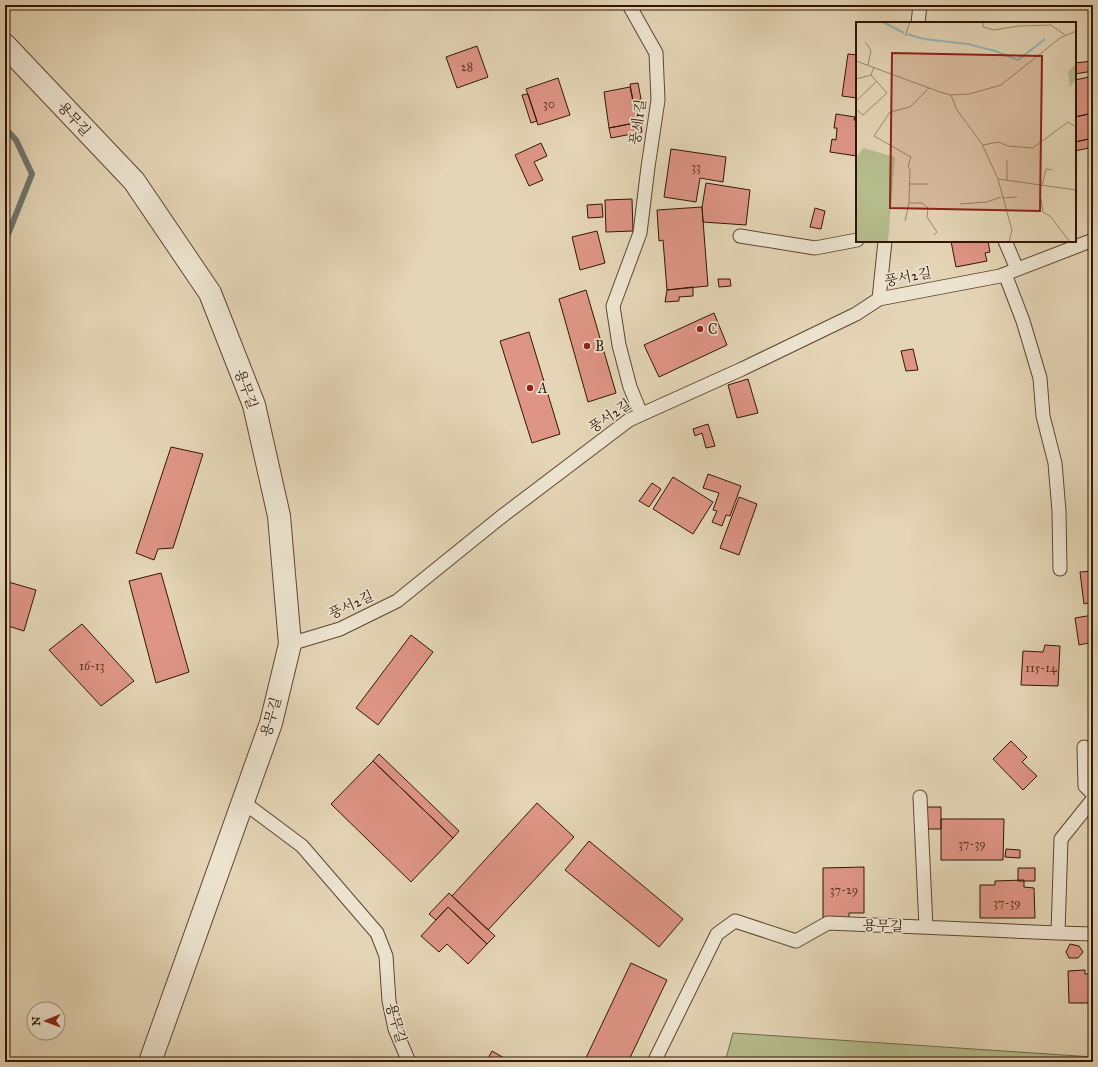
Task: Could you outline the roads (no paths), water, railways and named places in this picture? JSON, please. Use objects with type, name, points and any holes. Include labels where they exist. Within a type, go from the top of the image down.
[{"type":"street","name":"용무길","points":[[5,45],[134,181],[210,293],[254,405],[279,516],[290,644],[271,723],[150,1062]]},
{"type":"lane","name":"풍세1길","points":[[629,5],[656,53],[658,100],[640,233],[613,306],[619,345],[630,387],[642,414]]},
{"type":"lane","points":[[918,22],[920,5]]},
{"type":"lane","points":[[740,236],[815,248],[856,240]]},
{"type":"lane","name":"풍서2길","points":[[290,644],[340,629],[397,601],[501,517],[629,420],[742,369],[856,314],[879,299],[1011,271],[1093,240]]},
{"type":"lane","points":[[879,299],[885,242]]},
{"type":"lane","points":[[1005,242],[1023,321],[1040,378],[1043,416],[1055,463],[1059,511],[1060,569]]},
{"type":"lane","points":[[1084,747],[1085,786],[1093,794]]},
{"type":"lane","points":[[920,797],[926,927]]},
{"type":"lane","points":[[1058,933],[1061,839],[1093,799]]},
{"type":"lane","name":"용무길","points":[[243,802],[302,846],[377,933],[386,956],[389,1001],[395,1029],[409,1062]]},
{"type":"lane","name":"용무길","points":[[654,1062],[717,934],[735,921],[796,941],[828,923],[1093,934]]},
{"type":"waterway","points":[[5,128],[16,140],[32,174],[5,242]]},
{"type":"place","name":"C","points":[[700,329]]},
{"type":"place","name":"B","points":[[587,346]]},
{"type":"place","name":"A","points":[[530,388]]}]
